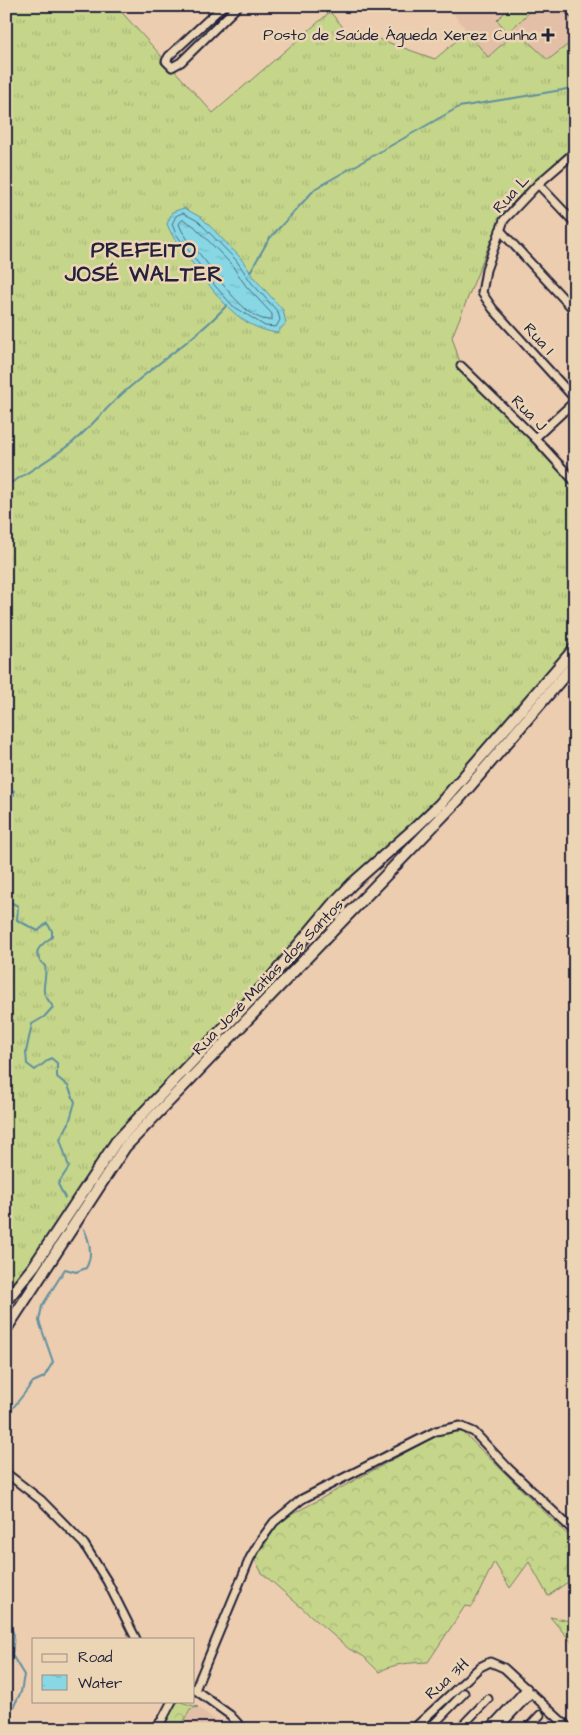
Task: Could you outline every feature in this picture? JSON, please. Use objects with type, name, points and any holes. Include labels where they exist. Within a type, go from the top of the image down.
[{"type":"main road","name":"Rua José Matias dos Santos","points":[[6,1301],[34,1266],[116,1142],[272,978],[332,905],[352,884],[440,804],[573,657]]},
{"type":"main road","name":"Rua José Matias dos Santos","points":[[6,1329],[125,1147],[458,800],[573,657]]},
{"type":"main road","points":[[352,884],[350,894],[360,899],[365,898]]},
{"type":"main road","points":[[332,905],[337,905],[341,908],[345,918]]},
{"type":"street","points":[[223,6],[166,60],[172,67],[184,60],[238,6]]},
{"type":"street","points":[[567,6],[575,14]]},
{"type":"street","name":"Rua L","points":[[484,297],[482,287],[486,270],[500,230],[509,213],[538,184],[575,152]]},
{"type":"street","points":[[538,184],[575,223]]},
{"type":"street","points":[[500,230],[575,311]]},
{"type":"street","name":"Rua I","points":[[484,297],[575,400]]},
{"type":"street","name":"Rua J","points":[[461,366],[536,438],[575,482]]},
{"type":"street","points":[[536,438],[575,400]]},
{"type":"street","points":[[195,1688],[245,1567],[260,1541],[278,1518],[302,1499],[436,1431],[460,1426],[474,1432],[508,1468],[575,1532]]},
{"type":"street","points":[[6,1473],[41,1500],[84,1544],[107,1581],[136,1638]]},
{"type":"street","name":"Rua 3H","points":[[413,1729],[485,1664],[494,1662],[499,1664],[570,1729]]},
{"type":"street","points":[[195,1691],[230,1715],[243,1729]]},
{"type":"street","points":[[488,1729],[529,1691]]},
{"type":"street","points":[[497,1729],[529,1691]]},
{"type":"street","points":[[429,1729],[464,1692]]},
{"type":"street","points":[[459,1729],[488,1699]]},
{"type":"street","points":[[154,1729],[162,1720],[171,1702]]},
{"type":"street","points":[[527,1729],[540,1715]]},
{"type":"shaded area","points":[[447,6],[559,6],[575,23],[575,39],[548,60],[488,57]]},
{"type":"shaded area","points":[[198,1707],[228,1729],[180,1729],[190,1709]]},
{"type":"green space","points":[[6,6],[116,6],[213,113],[330,12],[348,33],[367,35],[435,59],[467,32],[488,57],[517,31],[548,60],[575,39],[575,144],[505,209],[452,337],[461,366],[575,482],[575,648],[464,777],[352,884],[123,1134],[6,1301]]},
{"type":"green space","points":[[511,6],[527,6],[531,11],[508,32],[497,20]]},
{"type":"green space","points":[[443,1432],[463,1432],[575,1542],[575,1577],[548,1596],[529,1562],[510,1588],[494,1562],[472,1607],[465,1606],[428,1662],[396,1665],[379,1672],[363,1656],[349,1649],[262,1573],[255,1560],[280,1521]]},
{"type":"green space","points":[[550,1617],[575,1622],[575,1646]]},
{"type":"green space","points":[[176,1702],[198,1707],[190,1709],[180,1729],[158,1729]]},
{"type":"water","points":[[184,208],[202,218],[240,257],[255,279],[283,310],[286,323],[277,333],[251,325],[231,310],[180,248],[167,224],[172,212]]},
{"type":"waterway","points":[[6,14],[7,6]]},
{"type":"waterway","points":[[250,272],[269,239],[316,188],[459,107],[575,87]]},
{"type":"waterway","points":[[6,486],[73,442],[122,394],[202,329],[227,305]]},
{"type":"waterway","points":[[6,647],[9,654],[6,679]]},
{"type":"waterway","points":[[6,721],[9,728],[6,740]]},
{"type":"waterway","points":[[6,787],[14,791],[14,795],[6,801]]},
{"type":"waterway","points":[[6,880],[8,882],[6,887]]},
{"type":"waterway","points":[[6,900],[18,906],[17,920],[38,931],[47,923],[52,931],[52,937],[40,947],[37,953],[40,961],[45,966],[44,989],[46,998],[53,1007],[44,1017],[32,1024],[26,1052],[27,1064],[35,1070],[51,1058],[57,1063],[57,1077],[68,1086],[75,1102],[69,1123],[60,1139],[69,1167],[58,1184],[65,1198]]},
{"type":"waterway","points":[[6,1417],[33,1382],[44,1377],[53,1362],[39,1321],[42,1306],[65,1269],[76,1272],[86,1268],[90,1249],[84,1229]]},
{"type":"waterway","points":[[6,1627],[11,1628],[14,1635],[12,1655],[24,1675],[21,1692],[6,1721]]},
{"type":"place","name":"Posto de Saúde Águeda Xerez Cunha","points":[[548,35]]},
{"type":"district","name":"PREFEITO JOSÉ WALTER","points":[[144,262]]}]
